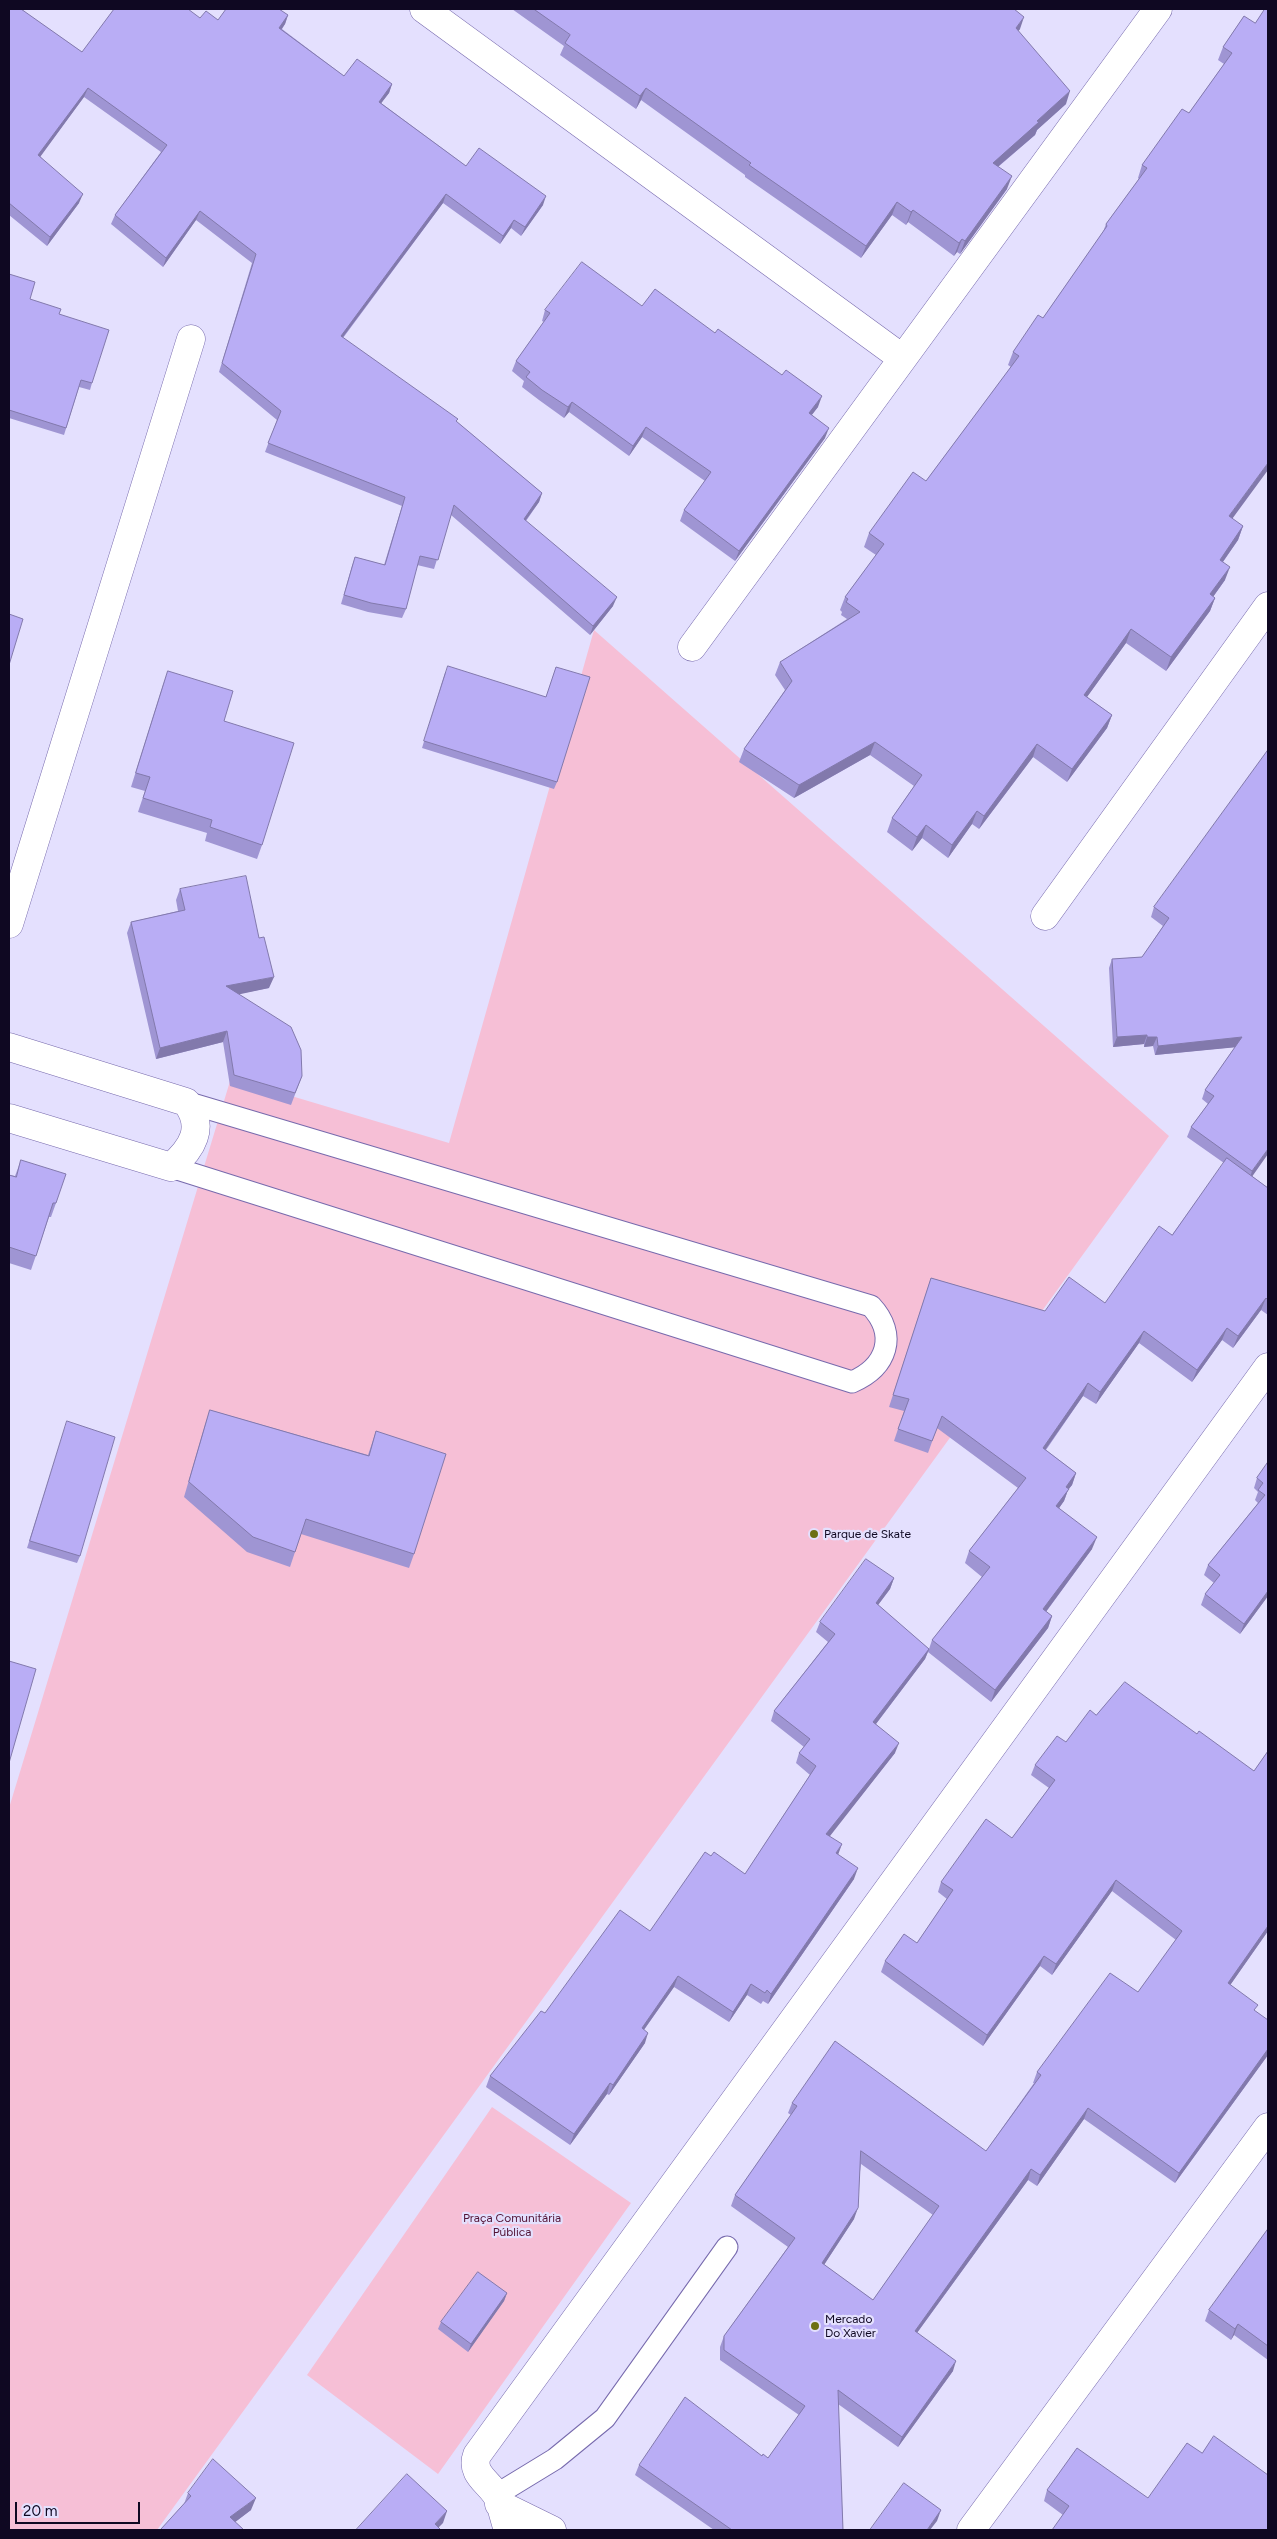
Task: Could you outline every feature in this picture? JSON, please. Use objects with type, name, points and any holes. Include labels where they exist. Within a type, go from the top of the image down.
[{"type":"street","points":[[424,9],[902,358]]},
{"type":"street","points":[[692,647],[1158,9]]},
{"type":"street","points":[[9,924],[191,339]]},
{"type":"street","points":[[1045,916],[1268,606]]},
{"type":"street","points":[[9,1047],[186,1102],[195,1113],[196,1132],[188,1153],[171,1167],[9,1118]]},
{"type":"street","points":[[508,2530],[498,2499],[477,2472],[475,2461],[477,2455],[1268,1367]]},
{"type":"street","points":[[971,2530],[1268,2126]]},
{"type":"street","points":[[498,2499],[552,2530]]},
{"type":"lane","points":[[171,1167],[852,1382],[866,1376],[877,1366],[884,1353],[887,1339],[884,1326],[880,1315],[871,1306],[186,1102]]},
{"type":"lane","points":[[498,2499],[555,2460],[606,2418],[727,2247]]},
{"type":"green space","points":[[594,630],[1169,1136],[157,2530],[9,2530],[9,1808],[231,1078],[449,1143]]},
{"type":"green space","name":"Praça Comunitária Pública","points":[[492,2107],[631,2203],[438,2474],[307,2375]]},
{"type":"building","points":[[9,9],[21,9],[82,52],[114,9],[188,9],[200,18],[206,11],[218,20],[226,9],[279,9],[288,15],[279,28],[344,76],[357,59],[392,84],[379,102],[466,166],[479,148],[546,196],[525,227],[514,220],[503,236],[446,194],[341,336],[458,419],[456,421],[542,493],[524,519],[617,597],[593,626],[454,505],[438,560],[420,556],[406,609],[371,603],[344,595],[355,557],[385,565],[405,497],[268,443],[281,411],[222,363],[256,254],[200,211],[166,258],[115,215],[167,145],[88,88],[38,155],[83,194],[50,237],[9,203]]},
{"type":"building","points":[[534,9],[1014,9],[1024,17],[1016,28],[1070,91],[993,163],[1012,176],[965,241],[962,239],[959,243],[913,210],[911,212],[897,202],[866,246],[749,165],[751,163],[646,88],[640,96],[565,43],[570,35]]},
{"type":"building","points":[[1265,9],[1268,9],[1268,463],[1229,516],[1243,526],[1220,560],[1230,567],[1210,594],[1215,598],[1171,657],[1131,629],[1084,695],[1112,715],[1072,769],[1037,744],[984,816],[977,811],[952,845],[926,825],[917,837],[892,818],[922,775],[875,742],[799,785],[744,749],[792,681],[780,662],[860,612],[846,602],[848,599],[845,597],[884,544],[869,533],[913,472],[926,481],[1019,356],[1013,352],[1038,315],[1043,318],[1107,226],[1106,224],[1147,168],[1142,165],[1182,109],[1189,113],[1232,53],[1223,47],[1244,16],[1255,23]]},
{"type":"building","points":[[582,262],[642,306],[655,289],[715,333],[718,329],[782,375],[786,370],[822,396],[809,413],[829,428],[739,551],[684,510],[711,472],[646,427],[633,446],[572,402],[568,407],[542,390],[526,377],[530,372],[516,361],[550,313],[545,310]]},
{"type":"building","points":[[9,274],[35,282],[30,299],[61,309],[59,314],[109,330],[92,383],[81,380],[66,428],[9,410]]},
{"type":"building","points":[[9,614],[23,619],[9,665]]},
{"type":"building","points":[[448,666],[546,697],[556,667],[590,677],[557,782],[424,741]]},
{"type":"building","points":[[168,671],[233,691],[224,721],[294,743],[262,845],[210,827],[212,820],[143,798],[150,777],[136,773]]},
{"type":"building","points":[[1268,750],[1268,1149],[1252,1171],[1191,1127],[1214,1096],[1205,1090],[1242,1037],[1158,1046],[1157,1037],[1147,1037],[1147,1035],[1117,1037],[1112,959],[1142,957],[1169,918],[1154,907]]},
{"type":"building","points":[[246,876],[259,938],[264,937],[274,977],[226,986],[291,1027],[301,1050],[302,1076],[295,1093],[234,1075],[227,1031],[160,1048],[131,922],[185,910],[180,889]]},
{"type":"building","points":[[1227,1158],[1268,1188],[1268,1300],[1266,1298],[1238,1336],[1227,1328],[1197,1370],[1144,1331],[1100,1392],[1088,1383],[1043,1448],[1076,1473],[1066,1487],[1069,1489],[1056,1506],[1097,1537],[1043,1609],[1052,1616],[995,1690],[932,1640],[990,1567],[969,1551],[1026,1478],[942,1416],[932,1441],[898,1429],[909,1399],[893,1395],[931,1278],[1045,1311],[1069,1277],[1105,1303],[1159,1226],[1172,1235]]},
{"type":"building","points":[[21,1160],[66,1174],[56,1203],[53,1203],[36,1256],[9,1247],[9,1175],[16,1177]]},
{"type":"building","points":[[210,1410],[369,1456],[376,1431],[446,1454],[414,1554],[306,1519],[295,1552],[253,1537],[189,1482]]},
{"type":"building","points":[[67,1421],[115,1437],[80,1556],[30,1541]]},
{"type":"building","points":[[1268,1462],[1268,1591],[1244,1624],[1205,1594],[1220,1575],[1208,1565],[1265,1495],[1258,1490],[1263,1483],[1257,1478]]},
{"type":"building","points":[[866,1559],[894,1578],[876,1603],[929,1649],[873,1722],[899,1743],[826,1834],[842,1844],[836,1853],[858,1868],[771,1994],[767,1990],[765,1993],[751,1984],[733,2012],[678,1976],[642,2028],[648,2033],[613,2085],[610,2083],[574,2134],[490,2076],[541,2011],[545,2013],[620,1910],[650,1931],[705,1852],[711,1856],[714,1852],[745,1874],[816,1766],[799,1753],[810,1739],[774,1711],[835,1634],[820,1622]]},
{"type":"building","points":[[9,1661],[36,1669],[9,1763]]},
{"type":"building","points":[[1125,1682],[1197,1734],[1199,1731],[1254,1771],[1268,1751],[1268,1926],[1228,1983],[1258,2005],[1254,2010],[1268,2020],[1268,2049],[1179,2173],[1088,2108],[1040,2175],[1031,2169],[915,2331],[956,2361],[902,2437],[838,2390],[843,2530],[732,2530],[639,2465],[685,2397],[762,2456],[763,2454],[768,2458],[805,2406],[724,2350],[724,2336],[795,2238],[735,2195],[797,2106],[792,2103],[835,2041],[986,2151],[1041,2075],[1037,2072],[1110,1973],[1138,1992],[1182,1931],[1116,1880],[1056,1964],[1044,1956],[987,2035],[885,1961],[904,1934],[917,1943],[953,1890],[941,1882],[986,1819],[1012,1838],[1055,1780],[1035,1765],[1057,1736],[1066,1742],[1090,1710],[1096,1715]],"holes":[[[861,2151],[939,2206],[873,2300],[822,2263],[858,2208]]]},
{"type":"building","points":[[1268,2229],[1268,2346],[1238,2324],[1235,2329],[1209,2310]]},
{"type":"building","points":[[478,2272],[507,2293],[471,2344],[441,2322]]},
{"type":"building","points":[[1214,2436],[1268,2475],[1268,2530],[1052,2530],[1069,2506],[1047,2490],[1077,2448],[1148,2498],[1187,2443],[1202,2453]]},
{"type":"building","points":[[213,2459],[256,2498],[230,2517],[244,2530],[162,2530],[191,2496],[188,2493]]},
{"type":"building","points":[[407,2474],[447,2511],[435,2524],[441,2530],[356,2530]]},
{"type":"building","points":[[904,2483],[941,2510],[927,2530],[870,2530]]},
{"type":"place","name":"Parque de Skate","points":[[814,1534]]},
{"type":"place","name":"Mercado Do Xavier","points":[[815,2326]]}]
